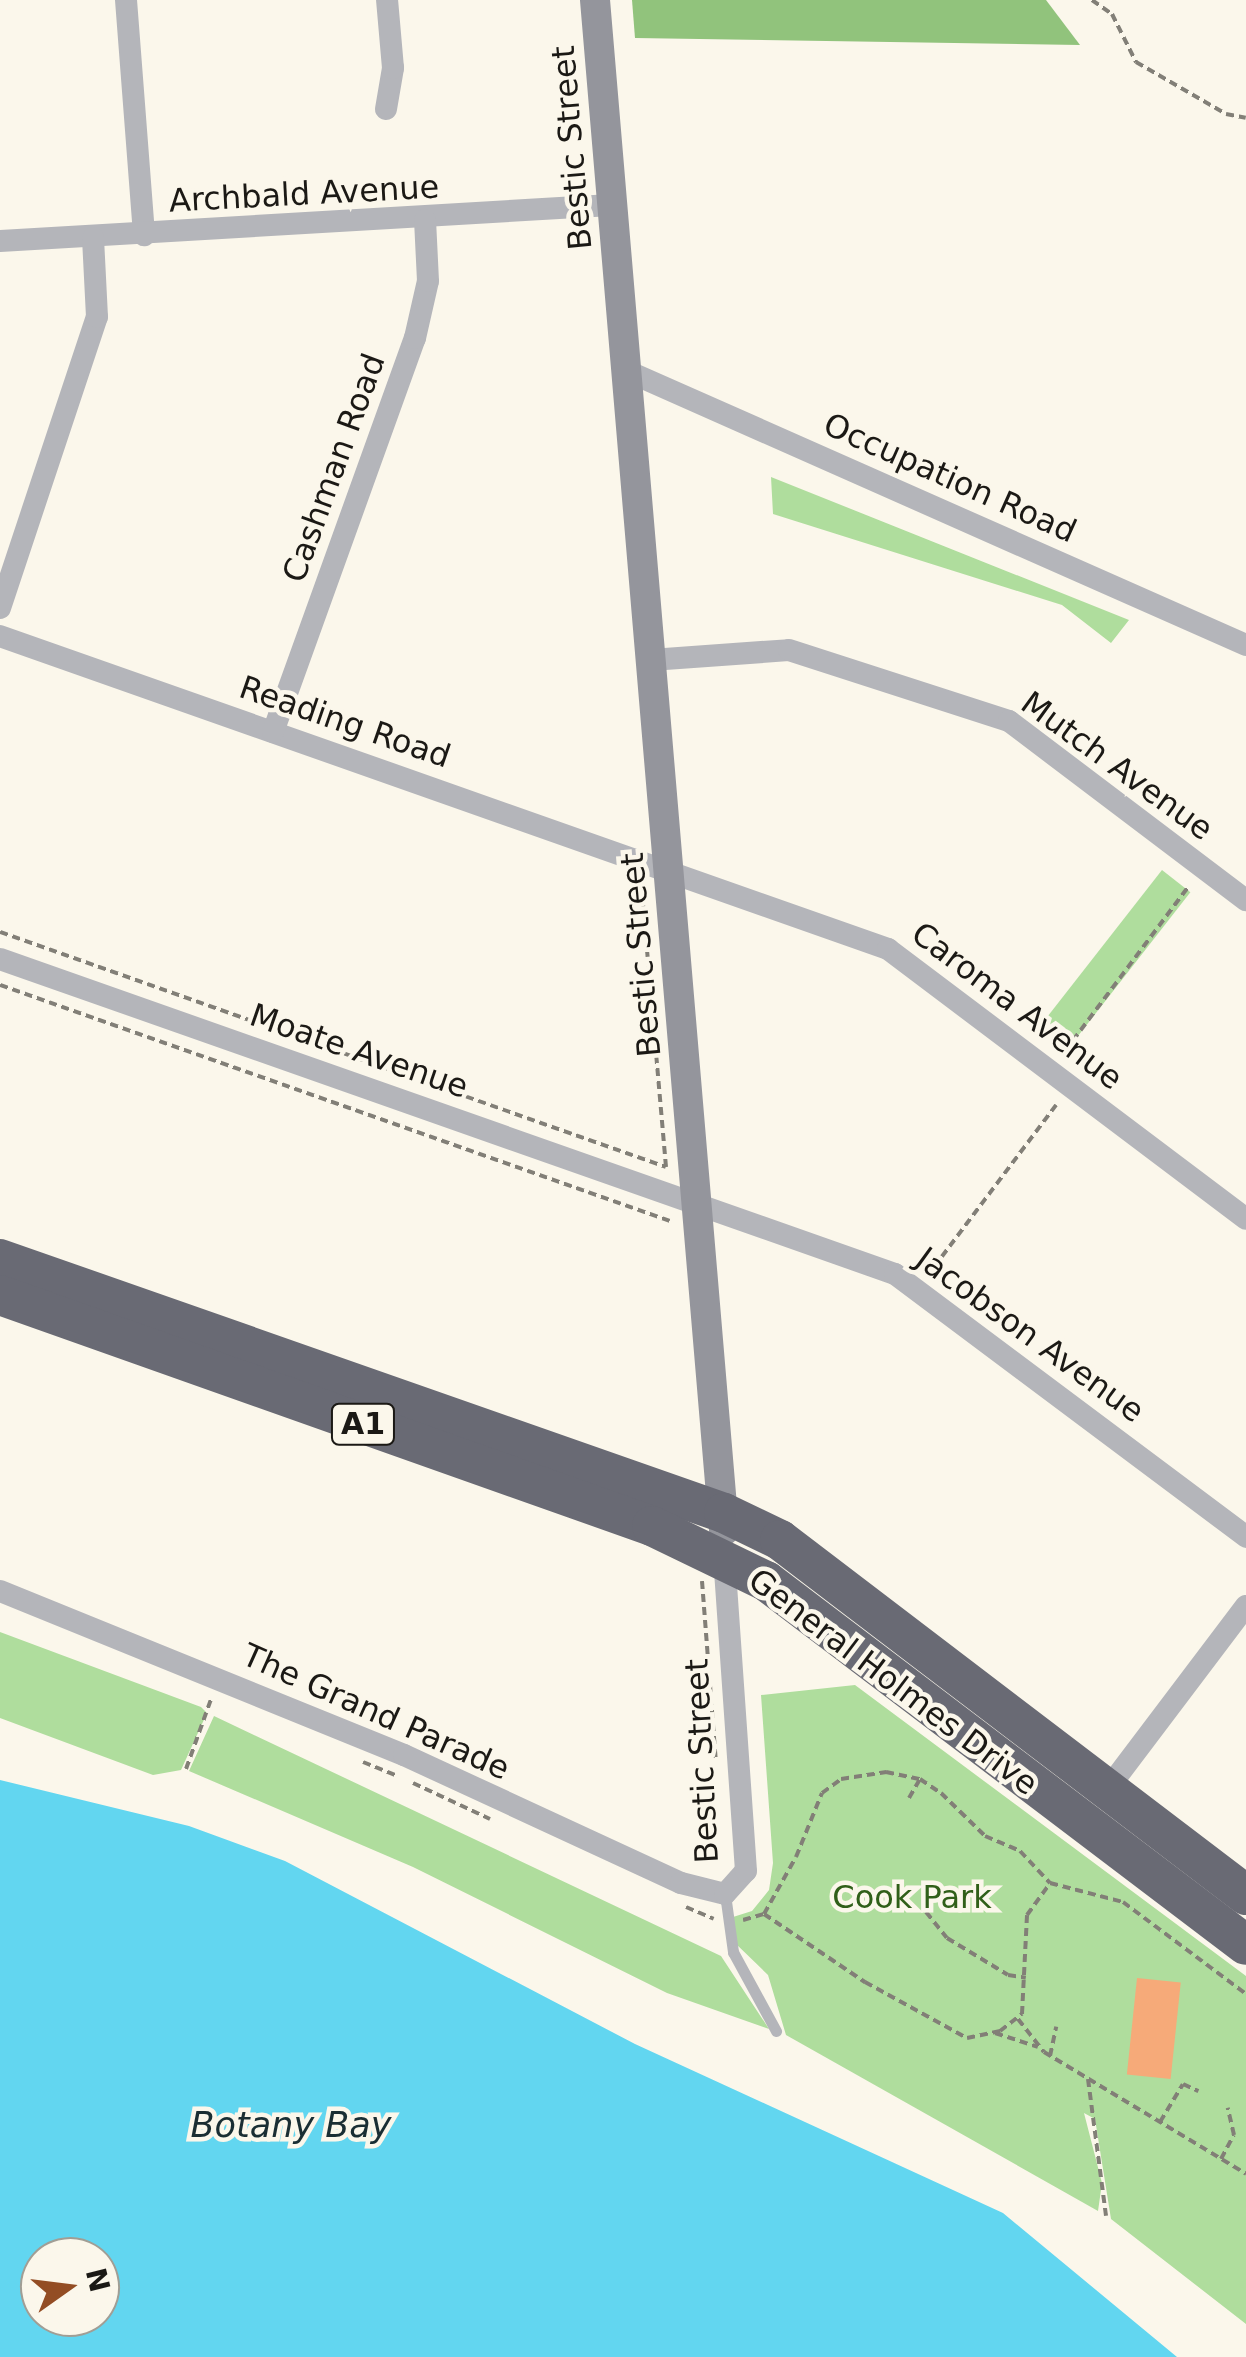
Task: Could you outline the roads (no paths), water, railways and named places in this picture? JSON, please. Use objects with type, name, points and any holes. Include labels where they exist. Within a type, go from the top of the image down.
[{"type":"highway","name":"General Holmes Drive","points":[[0,1259],[724,1513],[780,1540],[1246,1895]]},
{"type":"highway","name":"General Holmes Drive","points":[[0,1295],[652,1526],[713,1565],[798,1602],[1246,1945]]},
{"type":"main road","name":"Bestic Street","points":[[595,0],[650,660],[655,875],[697,1204],[724,1513],[713,1565]]},
{"type":"street","points":[[126,0],[144,235]]},
{"type":"street","points":[[386,109],[393,68],[387,0]]},
{"type":"street","name":"Archbald Avenue","points":[[0,241],[425,220],[611,206]]},
{"type":"street","name":"Cashman Road","points":[[273,732],[415,338],[428,281],[425,220]]},
{"type":"street","points":[[0,608],[93,333],[93,238]]},
{"type":"street","name":"Occupation Road","points":[[627,371],[1246,645]]},
{"type":"street","name":"Reading Road","points":[[0,636],[273,732],[655,875]]},
{"type":"street","name":"Mutch Avenue","points":[[650,660],[789,650],[1009,721],[1246,900]]},
{"type":"street","name":"Caroma Avenue","points":[[655,875],[888,949],[1246,1219]]},
{"type":"street","name":"Moate Avenue","points":[[0,960],[697,1204]]},
{"type":"street","name":"Jacobson Avenue","points":[[697,1204],[908,1282],[1246,1537]]},
{"type":"street","name":"Bestic Street","points":[[713,1565],[746,1871],[740,1885],[725,1894]]},
{"type":"street","name":"The Grand Parade","points":[[0,1591],[387,1748],[681,1883],[725,1894]]},
{"type":"street","points":[[1106,1791],[1246,1606]]},
{"type":"lane","points":[[725,1894],[733,1952],[776,2031]]},
{"type":"water","name":"Botany Bay","points":[[0,1780],[189,1826],[285,1861],[635,2044],[1003,2213],[1177,2357],[0,2357]]},
{"type":"park label","name":"Cook Park","points":[[912,1897]]}]
